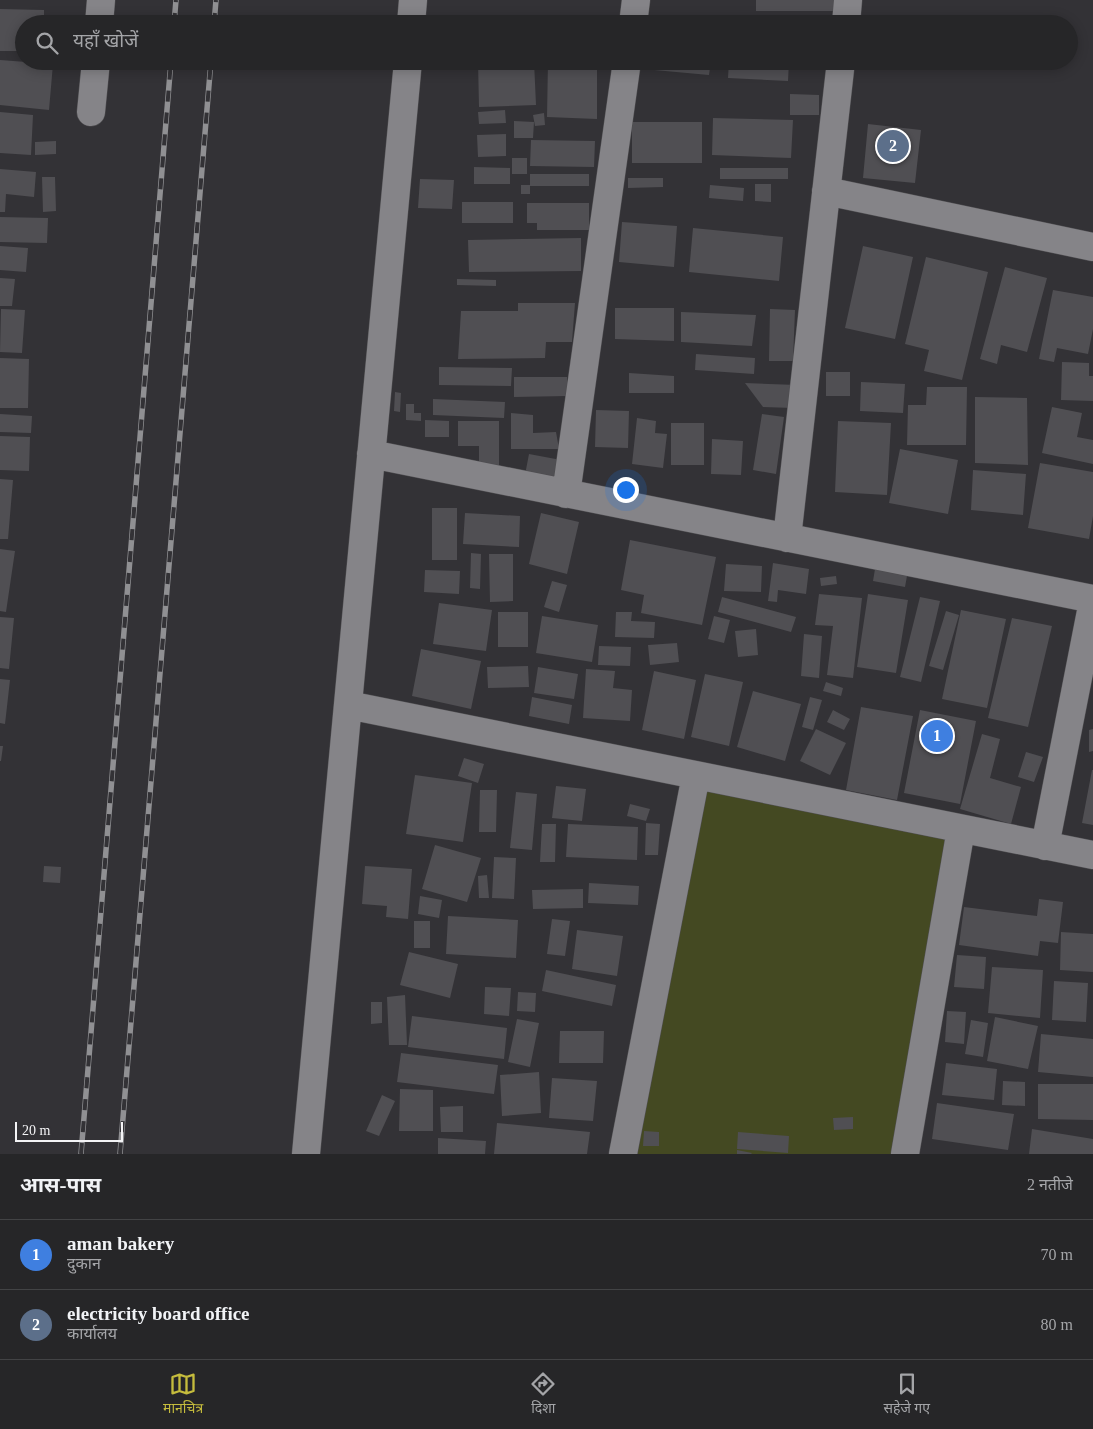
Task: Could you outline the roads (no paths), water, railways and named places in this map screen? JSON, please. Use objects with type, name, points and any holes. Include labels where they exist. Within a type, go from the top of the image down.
[{"type":"street","points":[[100,15],[101,0]]},
{"type":"street","points":[[412,15],[413,0]]},
{"type":"street","points":[[634,15],[636,0]]},
{"type":"street","points":[[847,15],[848,0]]},
{"type":"street","points":[[91,112],[95,70]]},
{"type":"street","points":[[306,1154],[407,70]]},
{"type":"street","points":[[566,494],[626,70]]},
{"type":"street","points":[[787,538],[840,70]]},
{"type":"street","points":[[826,191],[1093,247]]},
{"type":"street","points":[[371,454],[1093,600],[1045,846]]},
{"type":"street","points":[[348,705],[1093,856]]},
{"type":"street","points":[[623,1154],[696,776]]},
{"type":"street","points":[[905,1154],[961,829]]},
{"type":"railway","points":[[175,15],[176,0]]},
{"type":"railway","points":[[215,15],[216,0]]},
{"type":"railway","points":[[81,1154],[170,70]]},
{"type":"railway","points":[[120,1154],[210,70]]},
{"type":"place","name":"electricity board office","points":[[893,146]]},
{"type":"place","name":"aman bakery","points":[[937,736]]}]
